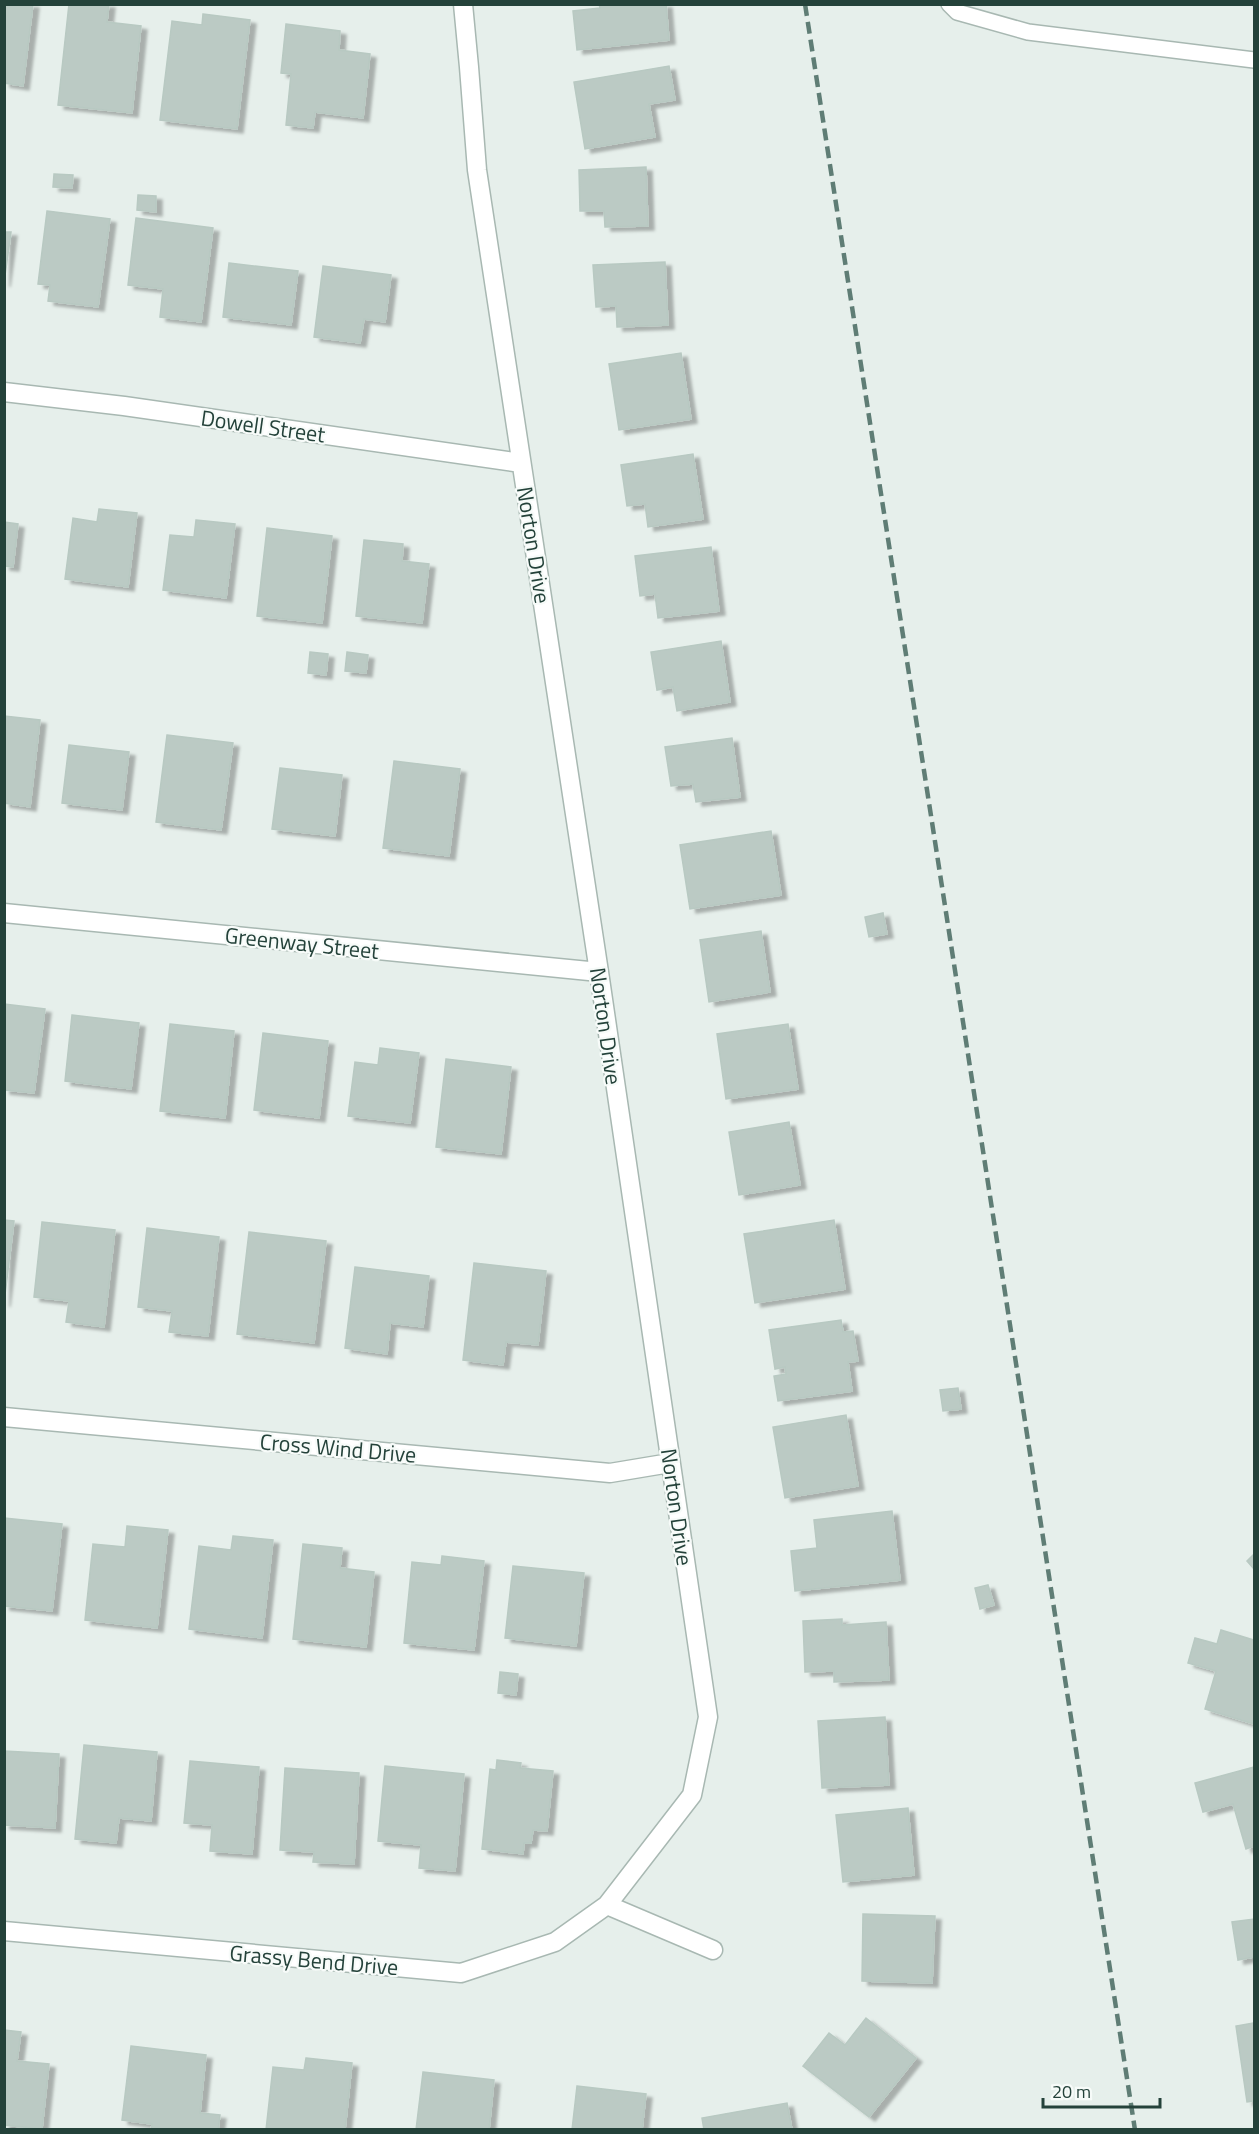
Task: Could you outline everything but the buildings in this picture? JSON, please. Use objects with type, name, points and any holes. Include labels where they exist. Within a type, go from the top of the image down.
[{"type":"street","name":"Norton Drive","points":[[463,4],[477,170],[599,972],[708,1718],[692,1795],[607,1905]]},
{"type":"street","name":"Dowell Street","points":[[4,392],[124,406],[521,463]]},
{"type":"street","name":"Greenway Street","points":[[4,913],[599,972]]},
{"type":"street","name":"Cross Wind Drive","points":[[4,1417],[610,1473],[670,1463]]},
{"type":"street","name":"Grassy Bend Drive","points":[[4,1931],[461,1973],[555,1942],[607,1905]]},
{"type":"street","points":[[607,1905],[713,1950]]},
{"type":"lane","points":[[949,4],[957,12],[1028,32],[1254,60]]},
{"type":"railway","points":[[805,4],[1135,2130]]}]
